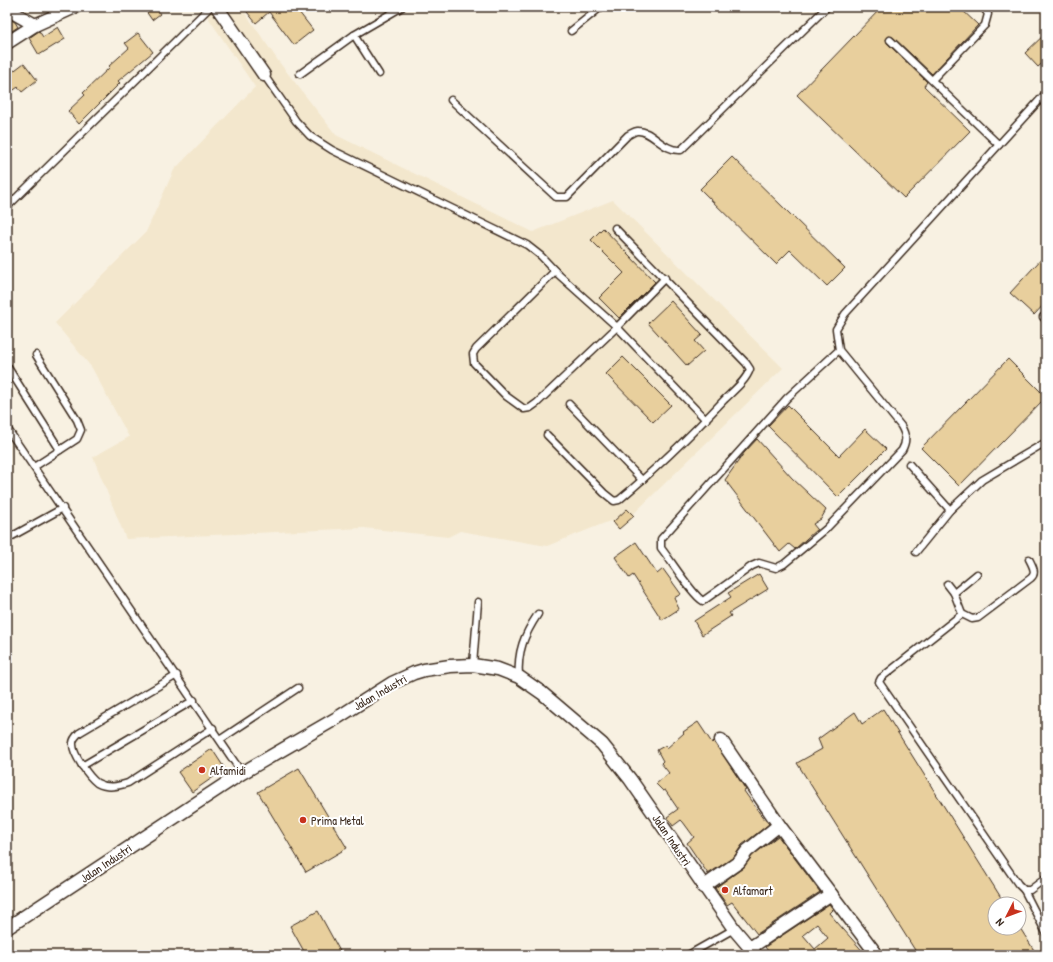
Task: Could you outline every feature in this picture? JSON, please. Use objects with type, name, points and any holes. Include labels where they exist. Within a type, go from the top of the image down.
[{"type":"street","points":[[7,43],[35,26],[75,7]]},
{"type":"street","points":[[217,7],[264,75]]},
{"type":"street","points":[[7,9],[35,26]]},
{"type":"street","name":"Jalan Industri","points":[[7,928],[242,773],[337,718],[379,690],[402,678],[424,670],[450,666],[473,665],[498,670],[519,677],[542,693],[602,744],[630,779],[704,887],[734,929],[753,952]]},
{"type":"street","points":[[721,740],[779,825],[877,955]]},
{"type":"street","points":[[704,887],[739,862],[747,851],[779,825]]},
{"type":"street","points":[[753,952],[831,894]]},
{"type":"lane","points":[[7,207],[210,7]]},
{"type":"lane","points":[[300,74],[354,35],[402,7]]},
{"type":"lane","points":[[571,31],[601,7]]},
{"type":"lane","points":[[451,100],[556,196],[567,197],[628,135],[636,131],[643,132],[675,151],[681,150],[828,7]]},
{"type":"lane","points":[[932,80],[985,25],[988,14],[983,7]]},
{"type":"lane","points":[[354,35],[379,74]]},
{"type":"lane","points":[[890,40],[999,145]]},
{"type":"lane","points":[[264,75],[296,121],[310,136],[332,150],[527,244],[541,256],[554,271],[617,327],[706,420]]},
{"type":"lane","points":[[839,350],[787,398],[661,539],[661,548],[701,600],[703,601],[752,566],[759,563],[776,568],[784,564],[826,529],[902,450],[906,443],[905,433],[901,426],[839,350],[836,329],[845,314],[1046,93]]},
{"type":"lane","points":[[547,435],[604,493],[614,501],[619,500],[706,420],[743,380],[750,369],[665,278],[615,228]]},
{"type":"lane","points":[[554,271],[473,354],[474,363],[506,396],[524,409],[530,408],[537,403],[617,327],[665,278]]},
{"type":"lane","points":[[34,467],[77,439],[81,430],[77,420],[36,355]]},
{"type":"lane","points":[[8,366],[60,450]]},
{"type":"lane","points":[[569,404],[642,480]]},
{"type":"lane","points":[[7,428],[221,739],[242,773]]},
{"type":"lane","points":[[916,552],[950,510],[982,480],[1046,442]]},
{"type":"lane","points":[[909,464],[950,510]]},
{"type":"lane","points":[[7,539],[63,508]]},
{"type":"lane","points":[[947,584],[954,594],[962,614],[972,619],[978,618],[1032,578],[1034,573],[1029,559]]},
{"type":"lane","points":[[954,594],[978,574]]},
{"type":"lane","points":[[473,665],[478,602]]},
{"type":"lane","points":[[519,677],[518,662],[523,639],[538,614]]},
{"type":"lane","points":[[962,614],[881,678],[879,682],[1018,884],[1024,890],[1046,933]]},
{"type":"lane","points":[[176,675],[79,733],[72,742],[73,750],[82,766],[97,782],[106,786],[115,787],[128,783],[213,728]]},
{"type":"lane","points":[[221,739],[298,688]]},
{"type":"lane","points":[[82,766],[194,700]]},
{"type":"lane","points":[[1024,890],[1030,890],[1046,878]]},
{"type":"lane","points":[[688,955],[734,929]]},
{"type":"shaded area","points":[[201,7],[241,7],[279,62],[336,135],[533,232],[613,200],[783,368],[618,529],[610,521],[547,546],[460,531],[448,537],[364,528],[126,539],[93,457],[129,437],[92,368],[55,323],[146,232],[174,170],[255,87]]},
{"type":"building","points":[[143,7],[155,7],[160,14],[152,20]]},
{"type":"building","points":[[243,7],[295,7],[313,30],[294,45],[269,12],[256,23]]},
{"type":"building","points":[[882,7],[959,7],[978,25],[932,74],[893,37],[889,36],[886,39],[887,43],[927,82],[924,86],[970,131],[904,198],[797,95]]},
{"type":"building","points":[[7,18],[15,22],[18,27],[7,34]]},
{"type":"building","points":[[58,27],[65,39],[39,55],[29,38],[39,31],[43,37]]},
{"type":"building","points":[[138,33],[153,52],[118,81],[120,83],[79,124],[68,111],[85,95],[83,93],[110,67],[109,66],[129,48],[125,43]]},
{"type":"building","points":[[1046,33],[1046,60],[1038,67],[1025,53]]},
{"type":"building","points":[[24,63],[37,80],[22,92],[18,87],[7,95],[7,76]]},
{"type":"building","points":[[732,157],[845,268],[827,286],[790,250],[776,264],[700,189]]},
{"type":"building","points":[[603,228],[655,282],[619,318],[599,298],[624,273],[591,240]]},
{"type":"building","points":[[1046,254],[1046,302],[1034,315],[1010,293]]},
{"type":"building","points":[[671,301],[702,335],[695,341],[704,351],[687,366],[648,323]]},
{"type":"building","points":[[623,357],[671,405],[653,422],[606,374]]},
{"type":"building","points":[[1008,359],[1046,397],[959,486],[921,448]]},
{"type":"building","points":[[788,405],[839,456],[865,429],[886,449],[838,497],[768,426]]},
{"type":"building","points":[[757,439],[792,478],[826,510],[821,519],[813,524],[817,529],[795,549],[789,544],[780,552],[725,480],[744,453]]},
{"type":"building","points":[[627,509],[634,516],[619,529],[613,522]]},
{"type":"building","points":[[636,542],[657,574],[663,569],[681,594],[674,598],[679,609],[662,620],[633,575],[629,578],[615,557]]},
{"type":"building","points":[[759,574],[768,589],[729,613],[731,616],[702,635],[694,621],[731,597],[728,593]]},
{"type":"building","points":[[883,709],[1000,896],[987,896],[987,936],[1025,936],[1037,955],[918,955],[797,763],[822,749],[818,739],[855,712],[862,724]]},
{"type":"building","points":[[698,722],[712,743],[714,741],[746,790],[744,791],[769,824],[742,845],[734,857],[708,874],[687,843],[694,837],[681,820],[673,826],[667,817],[678,809],[665,790],[663,791],[656,784],[669,773],[661,763],[663,761],[657,750],[666,745],[667,748],[684,733],[683,732]]},
{"type":"building","name":"Alfamidi","points":[[212,749],[225,769],[192,792],[178,772]]},
{"type":"building","name":"Prima Metal","points":[[299,768],[347,848],[306,872],[258,792]]},
{"type":"building","points":[[778,836],[820,892],[757,934],[732,902],[727,905],[715,888],[743,868],[752,856]]},
{"type":"building","points":[[829,904],[833,909],[829,913],[866,955],[771,955],[765,947]],"holes":[[[817,924],[828,938],[815,949],[803,935]]]},
{"type":"building","points":[[318,911],[342,955],[306,955],[290,926]]},
{"type":"place","name":"Alfamidi","points":[[202,770]]},
{"type":"place","name":"Prima Metal","points":[[303,820]]},
{"type":"place","name":"Alfamart","points":[[725,890]]}]
